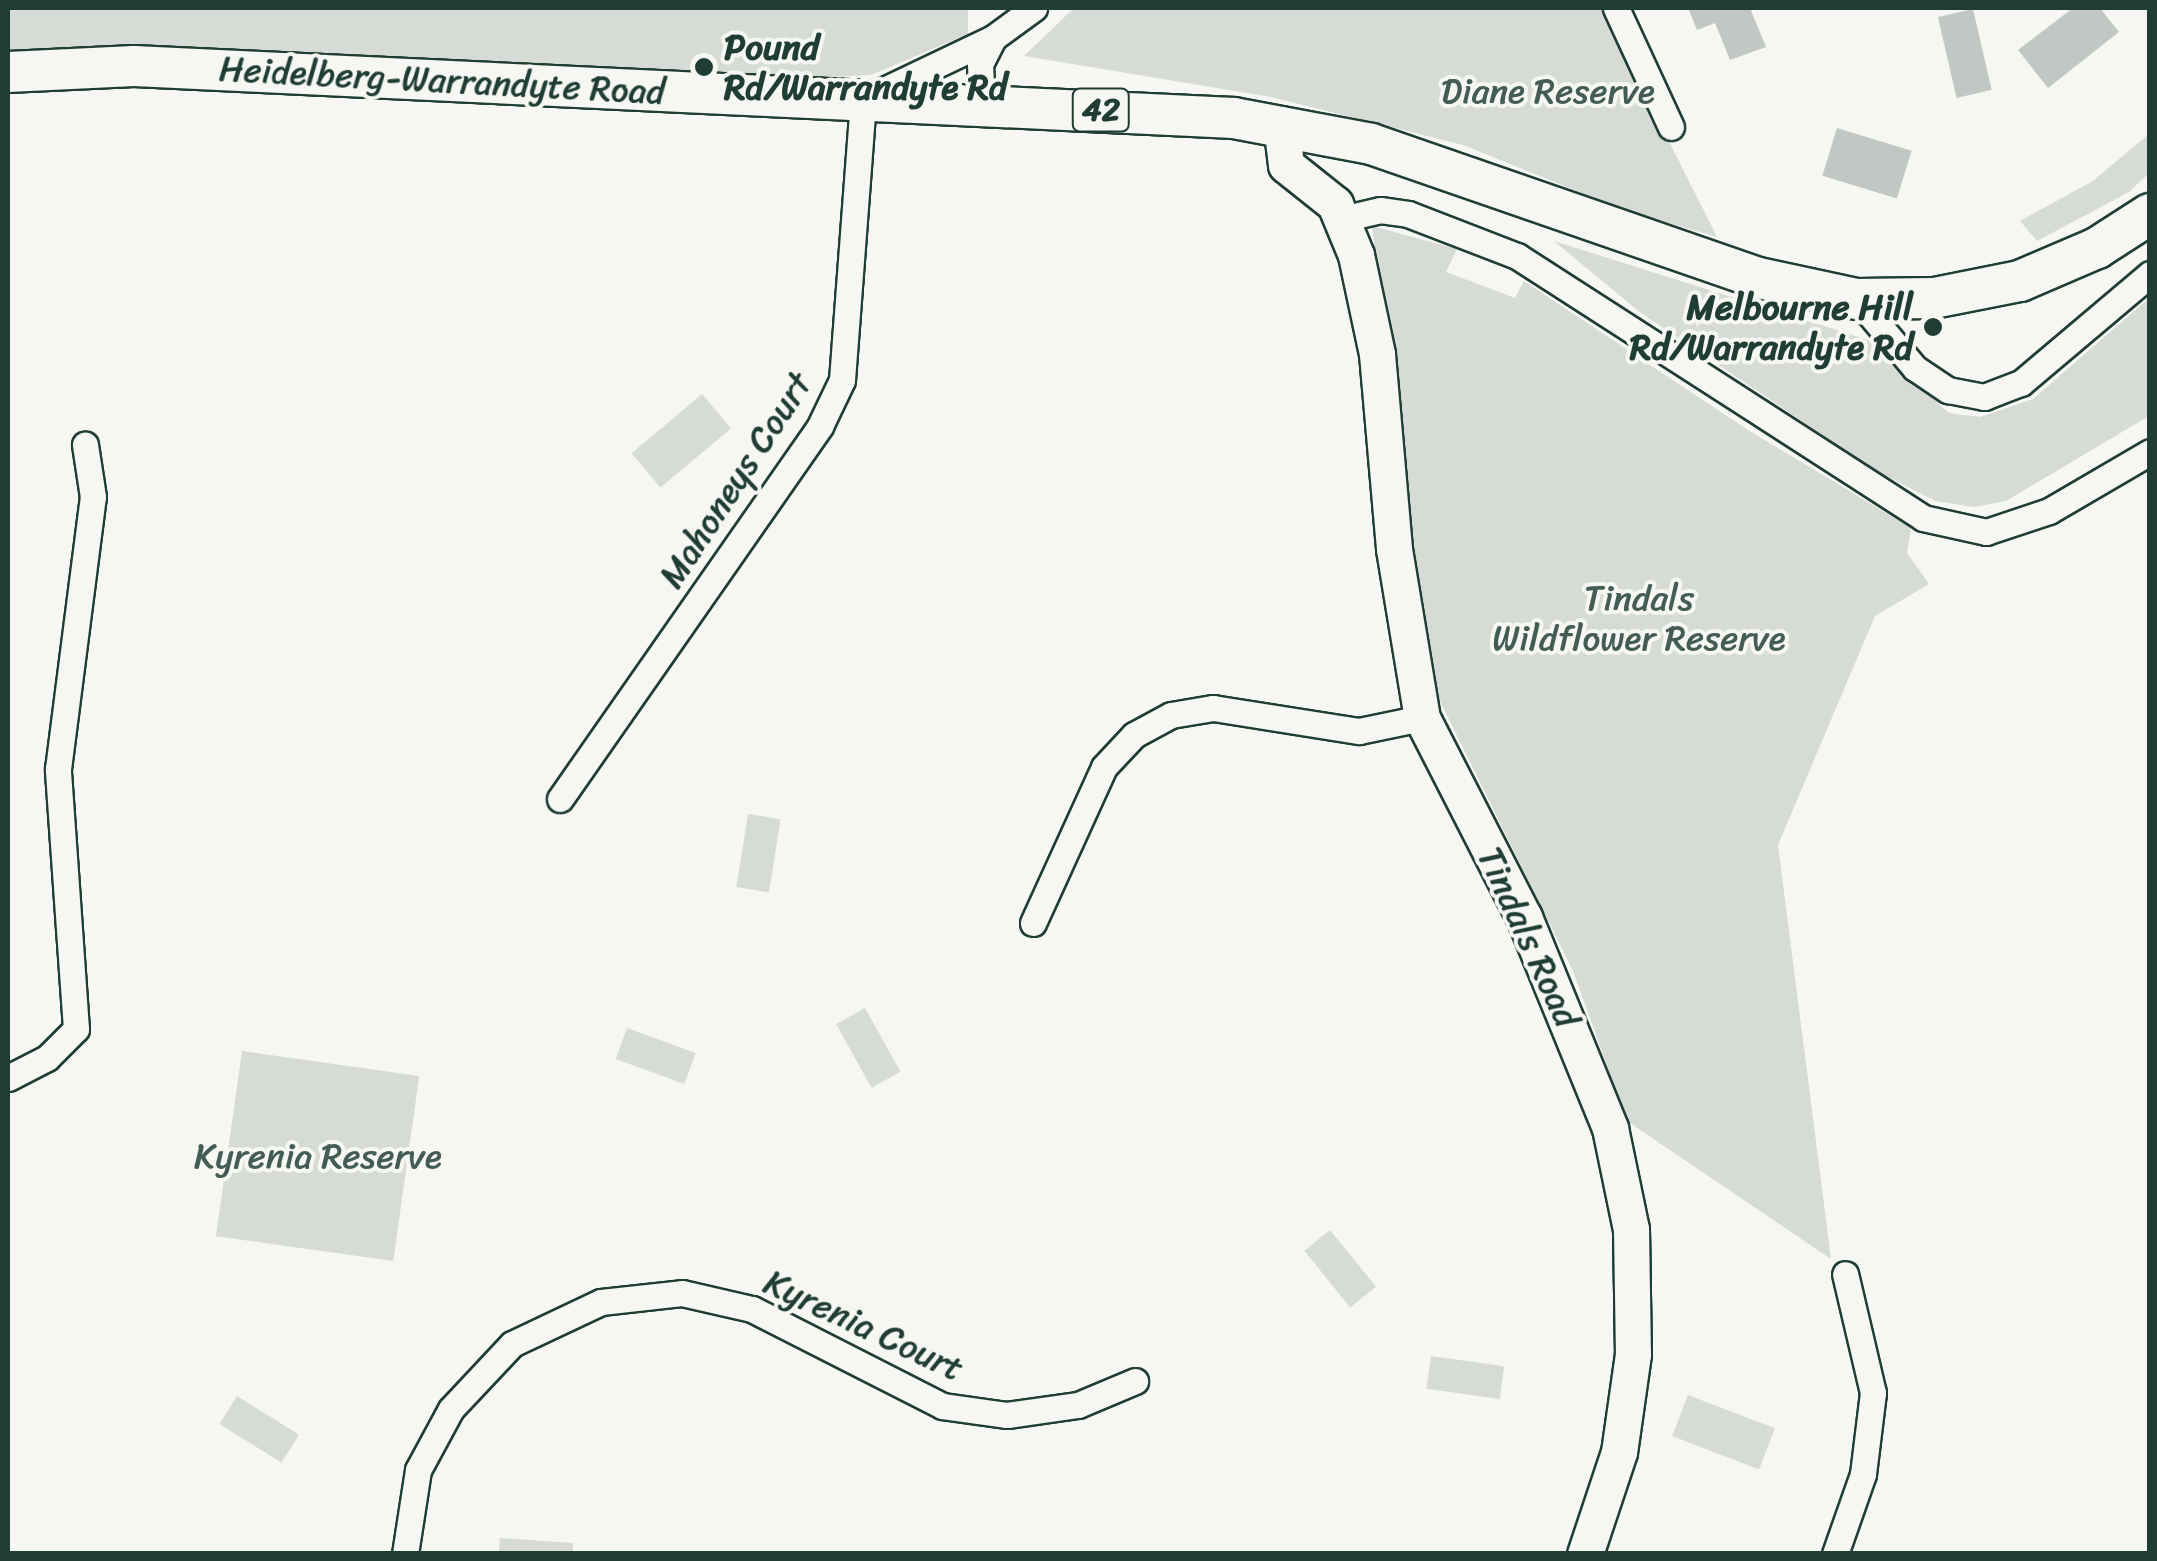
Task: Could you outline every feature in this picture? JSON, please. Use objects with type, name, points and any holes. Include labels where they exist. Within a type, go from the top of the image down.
[{"type":"main road","name":"Heidelberg-Warrandyte Road","points":[[8,72],[134,66],[969,104],[1281,124],[1341,136],[1758,278],[1856,299],[1934,298],[2008,284],[2097,248],[2150,214]]},
{"type":"main road","name":"Tindals Road","points":[[1281,124],[1286,165],[1326,193],[1352,218]]},
{"type":"main road","name":"Tindals Road","points":[[1341,136],[1335,166],[1352,218],[1372,324],[1394,549],[1422,718],[1568,1014],[1610,1128],[1631,1229],[1633,1354],[1619,1452],[1585,1554]]},
{"type":"street","points":[[864,100],[993,38],[1034,8]]},
{"type":"street","points":[[1616,8],[1671,127]]},
{"type":"street","points":[[969,104],[980,64],[993,38]]},
{"type":"street","points":[[969,104],[957,65],[970,50]]},
{"type":"street","name":"Mahoneys Court","points":[[560,799],[820,426],[842,380],[864,100]]},
{"type":"street","points":[[1352,218],[1384,210],[1421,218],[1527,261],[1923,518],[1986,532],[2049,511],[2150,452]]},
{"type":"street","points":[[1856,299],[1915,368],[1948,390],[1984,396],[2021,382],[2150,274]]},
{"type":"street","points":[[8,1078],[47,1058],[76,1029],[58,769],[94,498],[85,445]]},
{"type":"street","points":[[1033,923],[1104,767],[1134,735],[1158,722],[1213,708],[1359,731],[1422,718]]},
{"type":"street","points":[[1835,1554],[1862,1474],[1873,1393],[1845,1274]]},
{"type":"street","name":"Kyrenia Court","points":[[405,1554],[418,1470],[451,1409],[512,1344],[601,1302],[682,1294],[752,1309],[942,1406],[1007,1415],[1078,1405],[1136,1381]]},
{"type":"green space","points":[[8,8],[968,8],[968,34],[871,75],[733,82],[8,49]]},
{"type":"green space","name":"Diane Reserve","points":[[1074,8],[1602,8],[1717,237],[1624,210],[1463,145],[1271,97],[1024,56]]},
{"type":"green space","points":[[2149,134],[2149,173],[2129,192],[2037,241],[2020,221],[2093,181]]},
{"type":"green space","name":"Tindals Wildflower Reserve","points":[[1372,226],[1457,249],[1446,272],[1515,298],[1524,281],[1748,430],[1911,528],[1907,553],[1929,584],[1875,616],[1778,845],[1831,1259],[1627,1121],[1573,971],[1431,683]]},
{"type":"green space","points":[[1554,241],[1868,340],[1949,413],[1980,417],[2033,399],[2149,298],[2149,416],[2006,501],[1974,507],[1935,501],[1875,470],[1641,313]]},
{"type":"green space","points":[[702,394],[731,428],[660,488],[632,453]]},
{"type":"green space","points":[[748,814],[781,819],[769,892],[736,887]]},
{"type":"green space","points":[[865,1008],[900,1072],[872,1088],[836,1024]]},
{"type":"green space","points":[[627,1028],[696,1053],[684,1084],[616,1059]]},
{"type":"green space","name":"Kyrenia Reserve","points":[[242,1051],[419,1076],[393,1261],[216,1236]]},
{"type":"green space","points":[[1330,1230],[1376,1287],[1350,1307],[1304,1251]]},
{"type":"green space","points":[[1431,1356],[1504,1366],[1500,1399],[1426,1389]]},
{"type":"green space","points":[[1688,1395],[1775,1428],[1759,1469],[1672,1436]]},
{"type":"green space","points":[[237,1396],[299,1435],[281,1463],[220,1424]]},
{"type":"green space","points":[[500,1538],[573,1543],[573,1553],[499,1553]]},
{"type":"building","points":[[1688,8],[1750,8],[1766,47],[1730,60],[1715,23],[1697,30]]},
{"type":"building","points":[[2073,8],[2100,8],[2119,32],[2048,88],[2018,50]]},
{"type":"building","points":[[1973,9],[1992,90],[1957,98],[1938,17]]},
{"type":"building","points":[[1837,128],[1912,151],[1897,199],[1822,176]]},
{"type":"place","name":"Pound Rd/Warrandyte Rd","points":[[704,67]]},
{"type":"place","name":"Melbourne Hill Rd/Warrandyte Rd","points":[[1933,327]]}]
